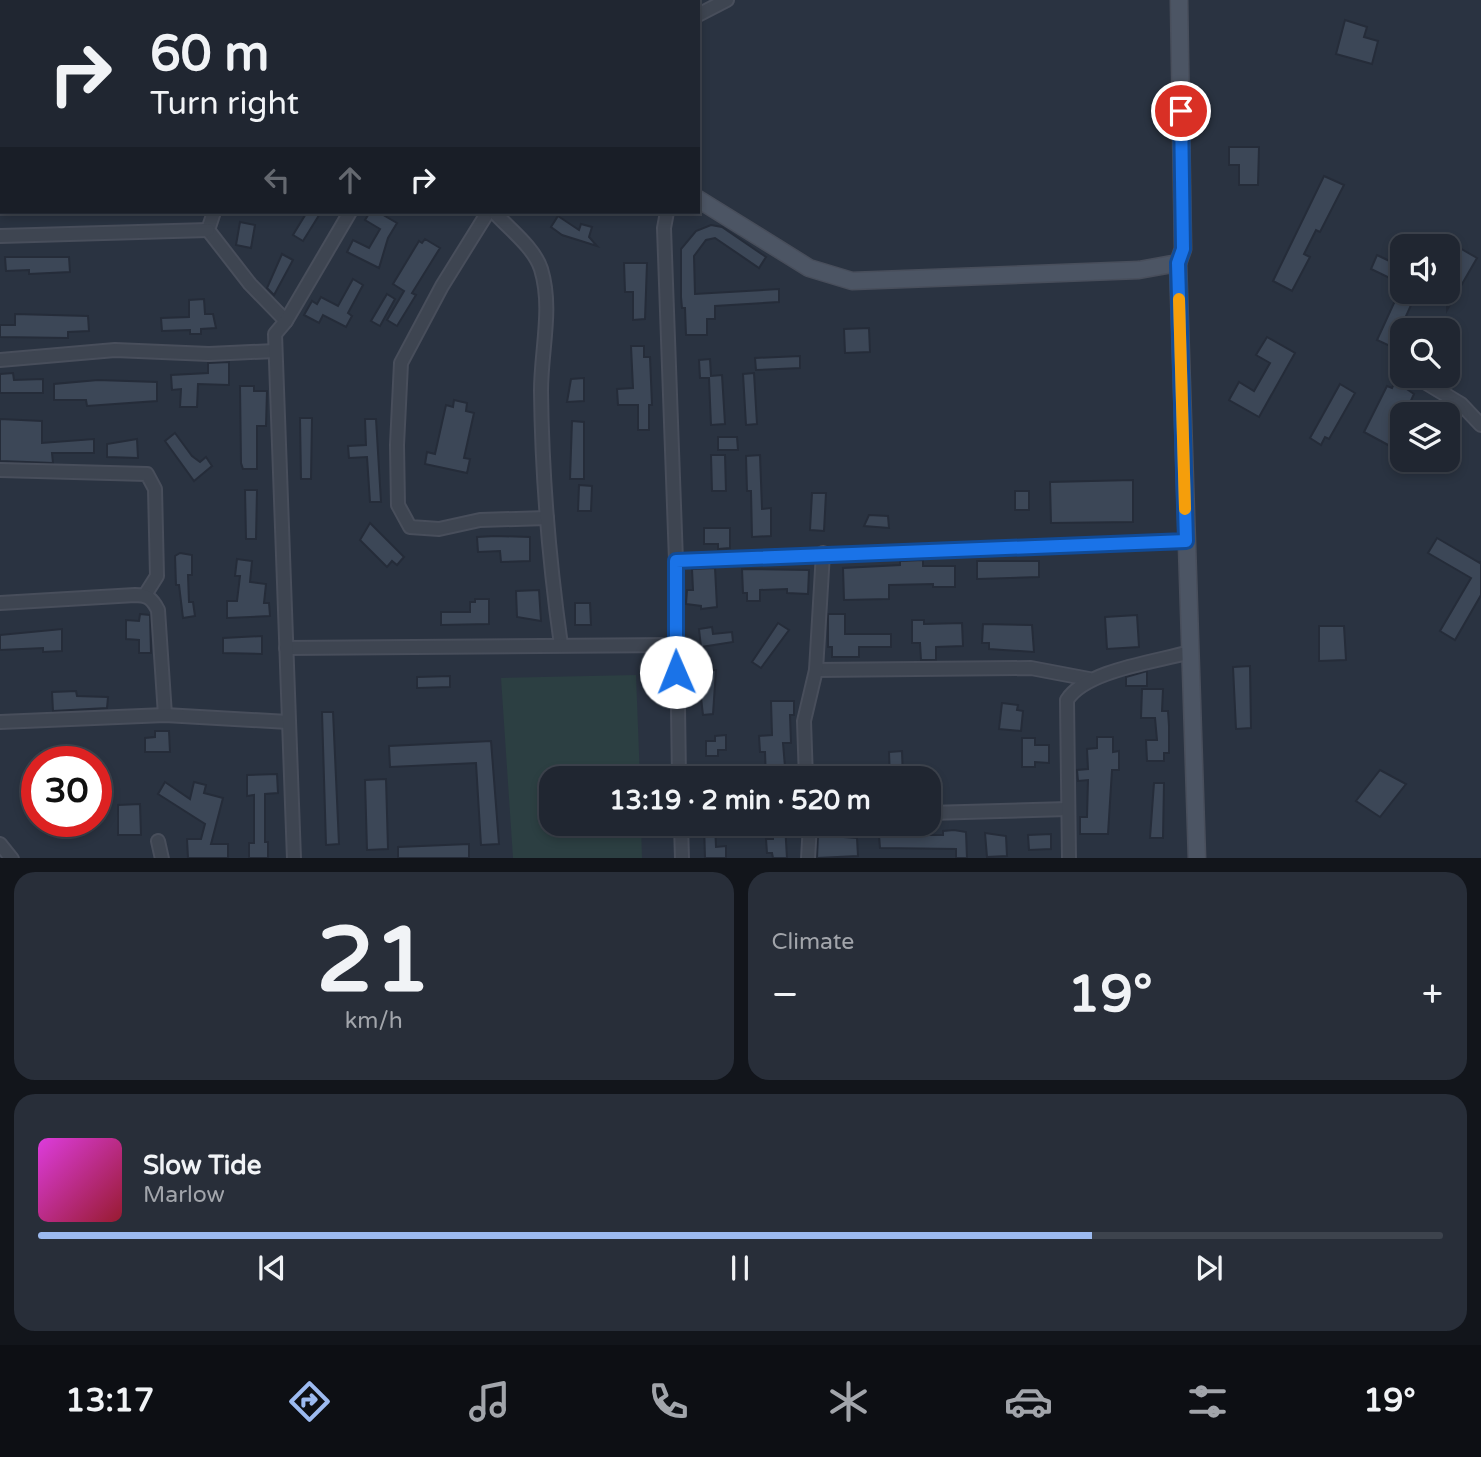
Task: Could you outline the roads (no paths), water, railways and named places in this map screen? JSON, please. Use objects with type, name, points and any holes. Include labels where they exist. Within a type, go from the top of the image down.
[{"type":"street","points":[[700,14],[727,0]]},
{"type":"street","points":[[1179,0],[1183,249],[1178,263],[1197,858]]},
{"type":"street","points":[[700,200],[809,268],[852,281],[1139,270],[1178,263]]},
{"type":"street","points":[[208,230],[213,214]]},
{"type":"street","points":[[294,858],[275,334],[286,321],[349,214]]},
{"type":"street","points":[[487,214],[442,286],[401,363],[398,505],[410,527],[439,529],[480,520],[547,518]]},
{"type":"street","points":[[496,214],[535,257],[544,287],[541,388],[547,518],[561,645]]},
{"type":"street","points":[[667,214],[664,228],[676,561],[679,766]]},
{"type":"street","points":[[0,236],[208,230]]},
{"type":"street","points":[[208,230],[250,284],[286,321]]},
{"type":"street","points":[[0,360],[115,350],[209,354],[275,351]]},
{"type":"street","points":[[1435,388],[1461,404],[1481,425]]},
{"type":"street","points":[[0,470],[147,474],[155,489],[157,576],[145,595]]},
{"type":"street","points":[[676,561],[823,553],[1186,541]]},
{"type":"street","points":[[806,766],[804,720],[816,670],[823,553]]},
{"type":"street","points":[[0,603],[145,595],[153,600],[158,610],[165,715]]},
{"type":"street","points":[[286,648],[675,645]]},
{"type":"street","points":[[1069,858],[1065,709],[1073,691],[1089,679],[1190,652]]},
{"type":"street","points":[[816,670],[1031,668],[1089,679]]},
{"type":"street","points":[[0,722],[165,715],[288,722]]},
{"type":"street","points":[[941,813],[1068,809]]},
{"type":"street","points":[[681,836],[682,858]]},
{"type":"street","points":[[808,858],[809,836]]},
{"type":"street","points":[[158,841],[162,858]]},
{"type":"street","points":[[0,844],[11,858]]}]
